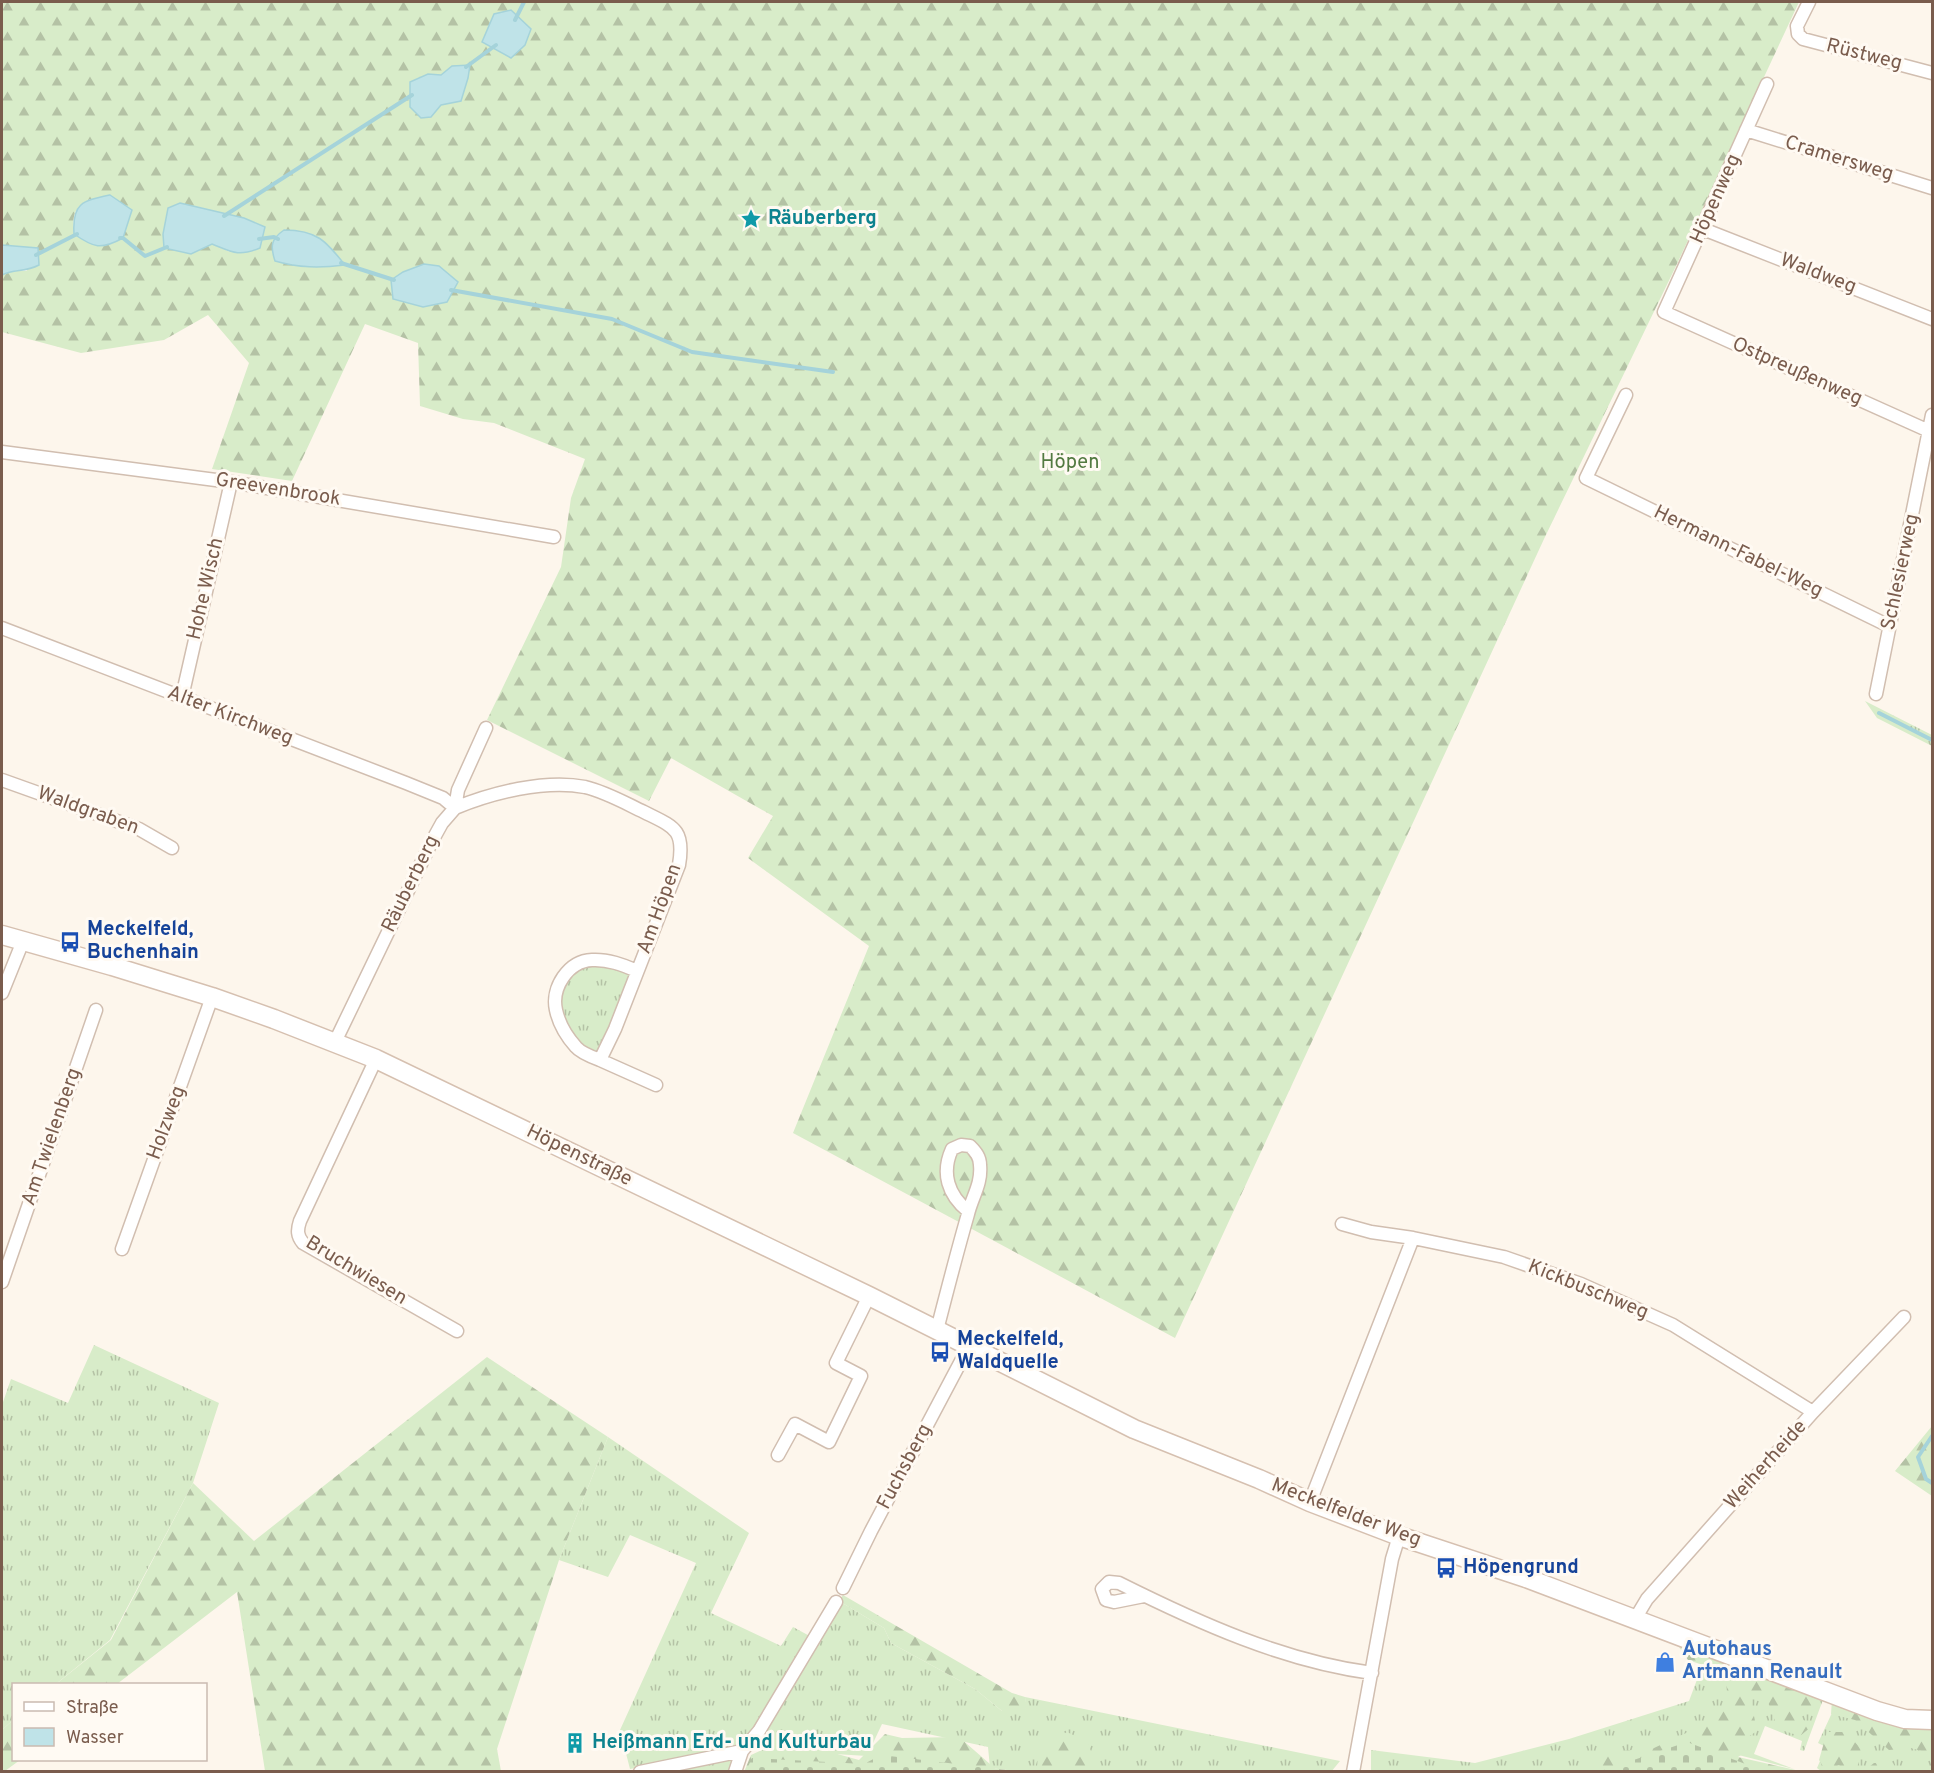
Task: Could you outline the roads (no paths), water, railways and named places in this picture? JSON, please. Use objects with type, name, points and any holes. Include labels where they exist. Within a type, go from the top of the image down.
[{"type":"main road","name":"Höpenstraße","points":[[2,936],[112,966],[212,997],[376,1059],[870,1296],[1134,1429]]},
{"type":"main road","name":"Meckelfelder Weg","points":[[1134,1429],[1399,1536],[1526,1578],[1883,1713],[1905,1719],[1932,1720]]},
{"type":"street","name":"Rüstweg","points":[[1809,2],[1797,26],[1797,34],[1803,39],[1932,72]]},
{"type":"street","name":"Höpenweg","points":[[1664,312],[1767,84]]},
{"type":"street","name":"Cramersweg","points":[[1746,130],[1932,188]]},
{"type":"street","name":"Waldweg","points":[[1703,229],[1932,319]]},
{"type":"street","name":"Ostpreußenweg","points":[[1664,312],[1929,431]]},
{"type":"street","name":"Hermann-Fabel-Weg","points":[[1626,394],[1586,478],[1889,626]]},
{"type":"street","name":"Schlesierweg","points":[[1876,694],[1932,415]]},
{"type":"street","name":"Greevenbrook","points":[[2,453],[231,482],[554,537]]},
{"type":"street","name":"Hohe Wisch","points":[[182,697],[231,482]]},
{"type":"street","name":"Alter Kirchweg","points":[[2,628],[406,783],[442,798],[455,808]]},
{"type":"street","name":"Räuberberg","points":[[335,1042],[431,843],[442,823],[455,808],[458,790],[486,728]]},
{"type":"street","name":"Waldgraben","points":[[2,780],[139,829],[172,848]]},
{"type":"street","name":"Am Höpen","points":[[455,808],[509,792],[563,785],[585,787],[608,794],[670,825],[680,837],[679,865],[615,1029],[600,1060]]},
{"type":"street","points":[[2,993],[23,941]]},
{"type":"street","name":"Am Höpen","points":[[637,971],[614,962],[590,960],[572,967],[563,976],[554,998],[556,1011],[565,1033],[578,1050],[656,1085]]},
{"type":"street","name":"Holzweg","points":[[122,1249],[212,997]]},
{"type":"street","name":"Am Twielenberg","points":[[2,1282],[5,1262],[96,1010]]},
{"type":"street","name":"Bruchwiesen","points":[[376,1059],[300,1221],[299,1239],[457,1332]]},
{"type":"street","points":[[937,1330],[968,1211],[978,1190],[980,1165],[978,1154],[970,1146],[961,1145],[952,1149],[948,1159],[947,1182],[958,1203],[968,1211]]},
{"type":"street","name":"Kickbuschweg","points":[[1342,1224],[1371,1232],[1413,1238],[1504,1257],[1581,1284],[1673,1325],[1813,1412]]},
{"type":"street","points":[[1310,1502],[1413,1238]]},
{"type":"street","points":[[778,1455],[795,1424],[829,1442],[861,1376],[836,1363],[870,1296]]},
{"type":"street","name":"Weiherheide","points":[[1635,1619],[1647,1599],[1813,1412],[1904,1317]]},
{"type":"street","name":"Fuchsberg","points":[[843,1588],[969,1346]]},
{"type":"street","points":[[1353,1772],[1392,1559],[1399,1536]]},
{"type":"street","points":[[1144,1596],[1219,1630],[1279,1651],[1372,1673]]},
{"type":"street","points":[[735,1772],[742,1750],[759,1731],[836,1602]]},
{"type":"street","points":[[640,1772],[742,1750]]},
{"type":"water","points":[[511,10],[531,29],[525,45],[511,58],[482,42],[494,14]]},
{"type":"water","points":[[470,65],[461,101],[441,105],[431,117],[421,118],[410,107],[410,82],[428,74],[441,75],[452,66]]},
{"type":"water","points":[[110,195],[132,210],[123,238],[103,246],[92,245],[74,234],[77,210],[92,199]]},
{"type":"water","points":[[180,203],[244,218],[265,227],[260,248],[240,253],[212,244],[191,254],[164,248],[163,234],[168,208]]},
{"type":"water","points":[[284,230],[305,232],[320,239],[345,265],[310,267],[275,261],[272,251],[273,243]]},
{"type":"water","points":[[2,245],[38,248],[39,265],[2,275]]},
{"type":"water","points":[[424,264],[439,266],[458,282],[447,302],[423,307],[393,299],[391,280],[403,272]]},
{"type":"waterway","points":[[515,20],[524,2]]},
{"type":"waterway","points":[[466,67],[496,45]]},
{"type":"waterway","points":[[224,216],[412,95]]},
{"type":"waterway","points":[[36,255],[77,234]]},
{"type":"waterway","points":[[259,239],[274,237],[278,239]]},
{"type":"waterway","points":[[120,238],[145,256],[167,247]]},
{"type":"waterway","points":[[341,263],[394,280]]},
{"type":"waterway","points":[[451,290],[612,319],[692,352],[833,372]]},
{"type":"waterway","points":[[1879,713],[1932,740]]},
{"type":"waterway","points":[[1932,1436],[1918,1457],[1926,1479],[1932,1483]]},
{"type":"place","name":"Räuberberg","points":[[751,219]]},
{"type":"place","name":"Meckelfeld, Buchenhain","points":[[70,942]]},
{"type":"place","name":"Meckelfeld, Waldquelle","points":[[940,1352]]},
{"type":"place","name":"Höpengrund","points":[[1446,1568]]},
{"type":"place","name":"Autohaus Artmann Renault","points":[[1665,1662]]},
{"type":"place","name":"Heißmann Erd- und Kulturbau","points":[[575,1743]]},
{"type":"park label","name":"Höpen","points":[[1070,463]]}]
